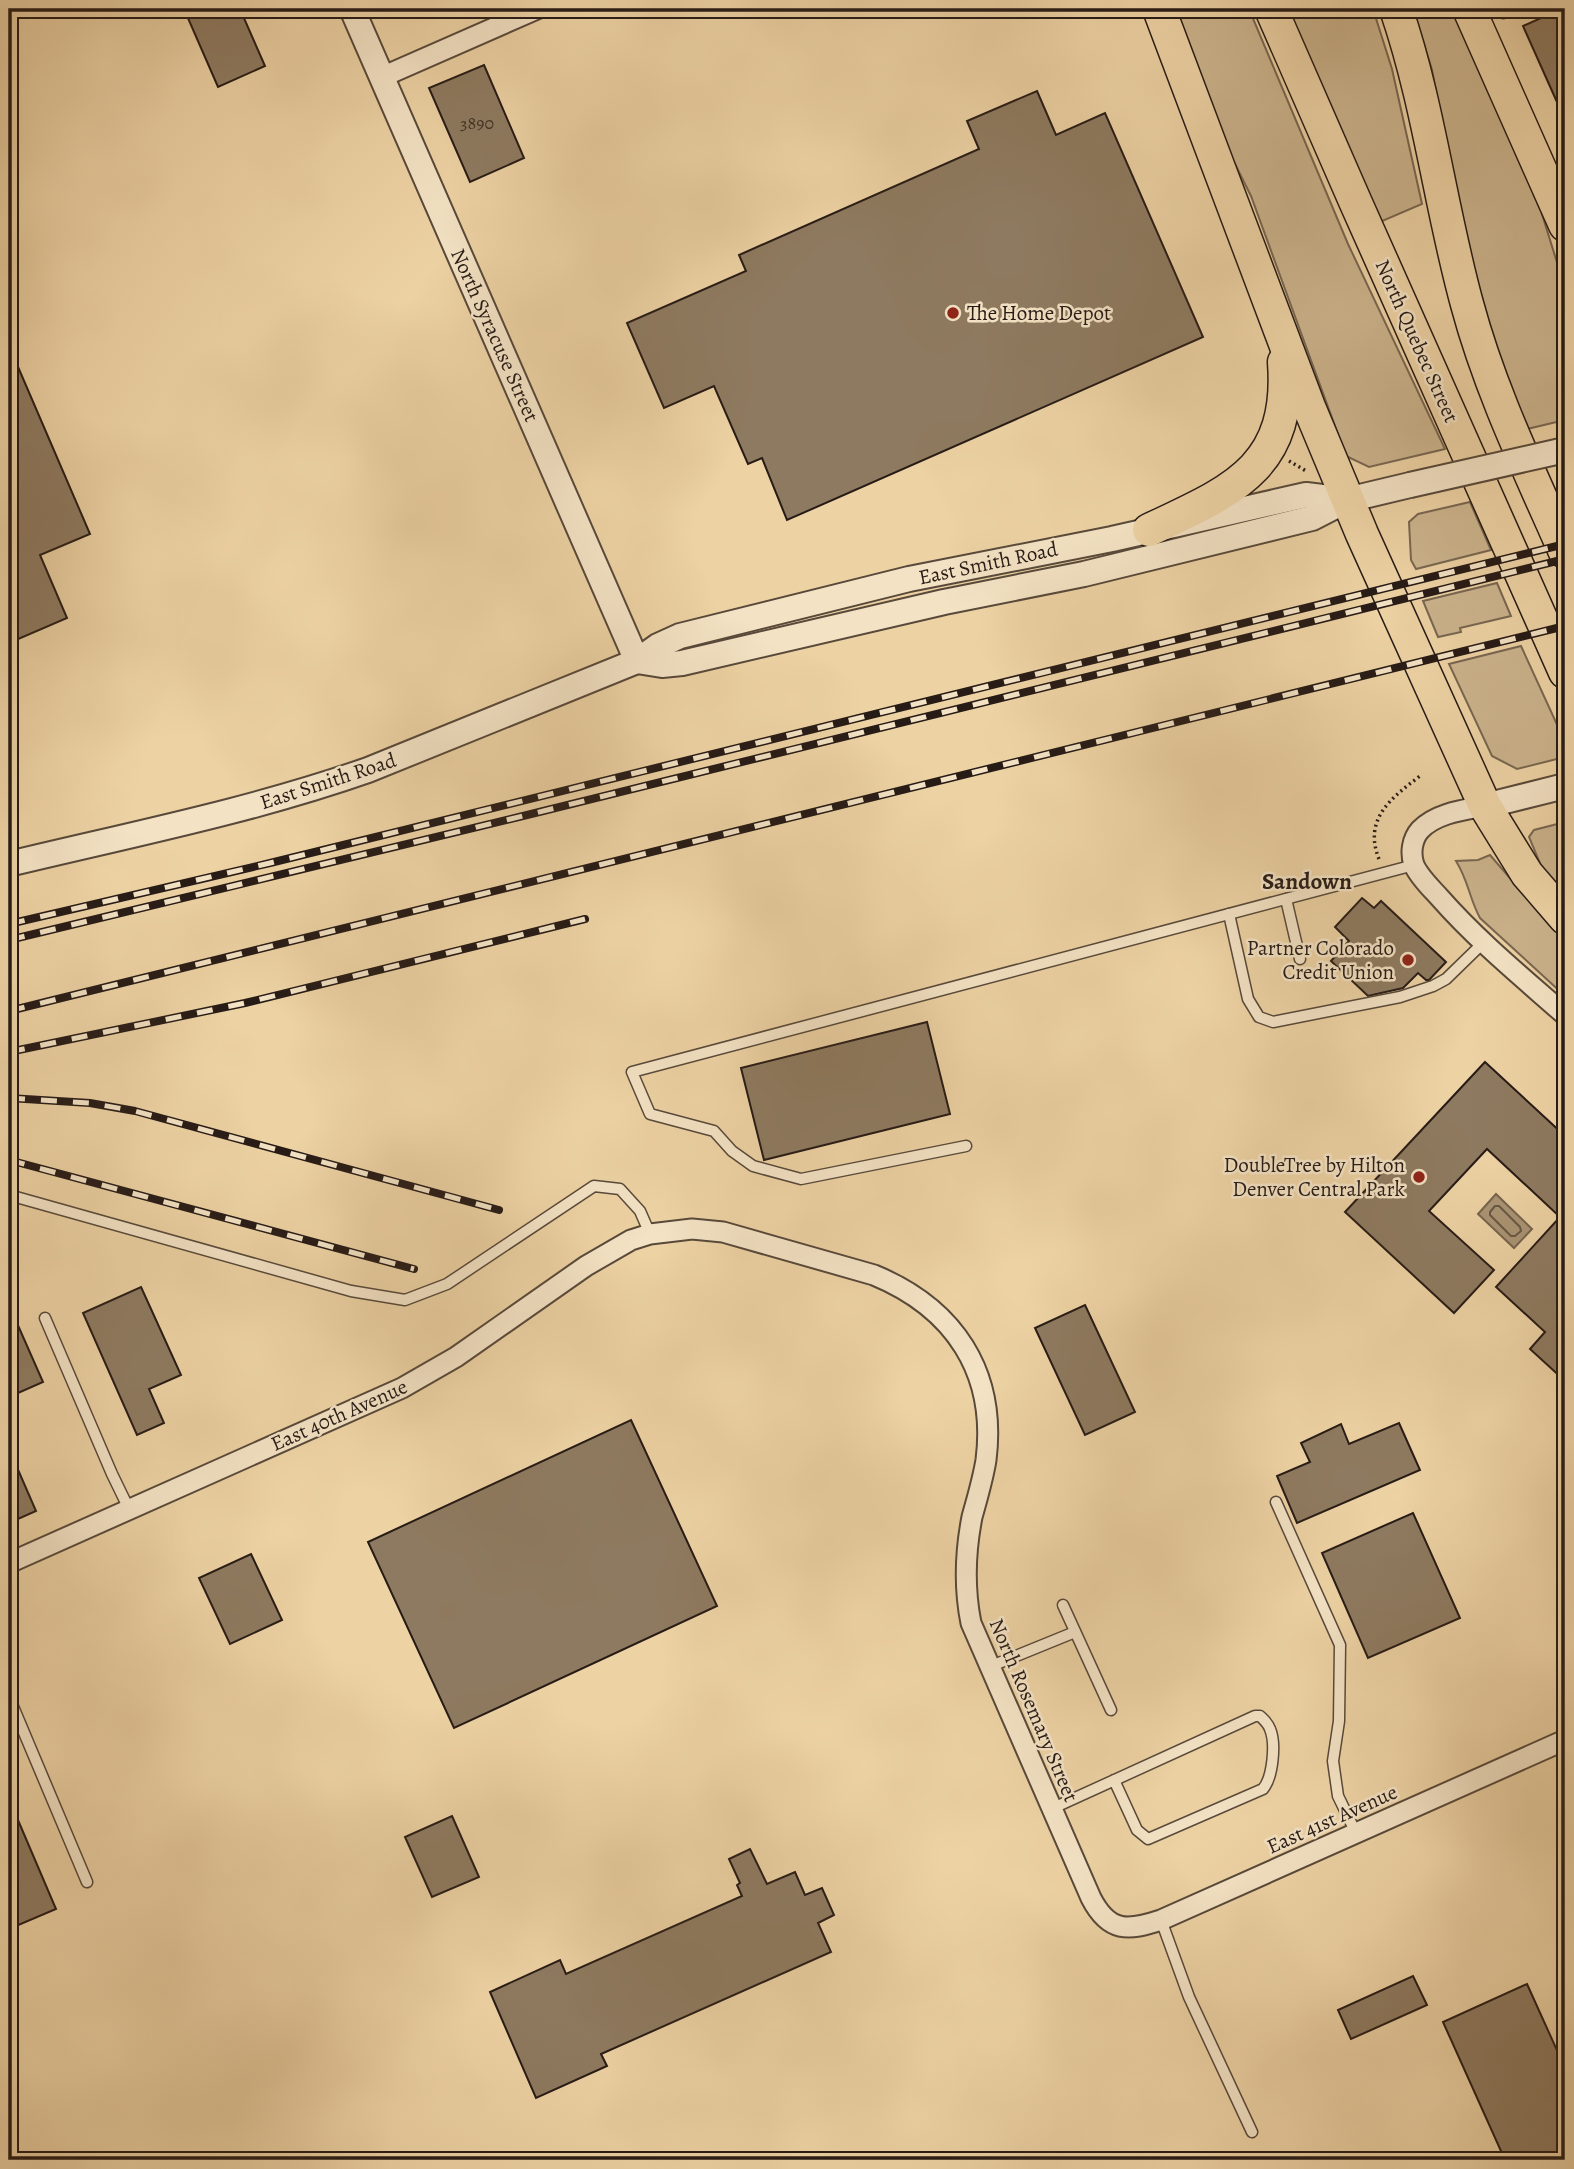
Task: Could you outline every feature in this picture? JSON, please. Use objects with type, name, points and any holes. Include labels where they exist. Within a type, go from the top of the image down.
[{"type":"main road","points":[[1159,9],[1313,419],[1347,500],[1485,806],[1527,874],[1565,918]]},
{"type":"main road","name":"North Quebec Street","points":[[1271,9],[1565,672]]},
{"type":"main road","points":[[1396,9],[1426,112],[1457,265],[1477,341],[1506,418],[1565,552]]},
{"type":"main road","points":[[1479,10],[1564,217]]},
{"type":"main road","points":[[1149,530],[1230,489],[1246,478],[1257,464],[1269,446],[1282,411],[1285,375],[1282,336]]},
{"type":"street","name":"North Syracuse Street","points":[[352,9],[637,661]]},
{"type":"street","points":[[382,77],[537,9]]},
{"type":"street","name":"East Smith Road","points":[[637,661],[662,665],[682,663],[891,614],[1084,573],[1312,518],[1347,500],[1565,450]]},
{"type":"street","name":"East Smith Road","points":[[9,864],[313,789],[368,771],[637,661],[658,646],[680,636],[909,579],[1306,495],[1347,500]]},
{"type":"street","points":[[1557,788],[1450,813],[1421,829],[1415,837],[1412,849],[1414,865],[1428,884],[1483,943],[1565,1015]]},
{"type":"street","name":"North Rosemary Street","points":[[650,1234],[692,1229],[723,1231],[874,1275],[912,1293],[950,1327],[961,1341],[978,1374],[985,1405],[985,1462],[968,1538],[966,1582],[971,1623],[1096,1908],[1114,1925]]},
{"type":"street","name":"East 40th Avenue","points":[[9,1563],[411,1383],[456,1357],[586,1266],[631,1240],[650,1234]]},
{"type":"street","name":"East 41st Avenue","points":[[1114,1925],[1139,1927],[1161,1920],[1565,1740]]},
{"type":"lane","points":[[1479,10],[1503,13],[1512,9]]},
{"type":"lane","points":[[966,1146],[801,1179],[753,1166],[732,1151],[714,1131],[650,1114],[632,1072],[1414,865]]},
{"type":"lane","points":[[1286,899],[1300,959]]},
{"type":"lane","points":[[1229,914],[1248,999],[1259,1017],[1273,1022],[1400,997],[1433,986],[1446,979],[1483,943]]},
{"type":"lane","points":[[9,1195],[351,1291],[405,1300],[447,1284],[594,1186],[620,1189],[640,1211],[650,1234]]},
{"type":"lane","points":[[45,1318],[129,1509]]},
{"type":"lane","points":[[1276,1502],[1340,1645],[1339,1721],[1333,1761],[1338,1796],[1356,1833]]},
{"type":"lane","points":[[1062,1605],[1111,1710]]},
{"type":"lane","points":[[989,1667],[1075,1632]]},
{"type":"lane","points":[[9,1698],[88,1882]]},
{"type":"lane","points":[[1051,1809],[1114,1780],[1255,1716],[1259,1716],[1271,1730],[1273,1742],[1269,1780],[1263,1789],[1148,1839],[1137,1830],[1114,1780]]},
{"type":"lane","points":[[1161,1920],[1189,1997],[1252,2132]]},
{"type":"path","points":[[1282,457],[1314,476]]},
{"type":"path","points":[[1383,873],[1375,849],[1377,818],[1388,803],[1420,776]]},
{"type":"shaded area","points":[[1169,9],[1249,9],[1348,244],[1445,449],[1369,467],[1346,456],[1251,196],[1229,152]]},
{"type":"shaded area","points":[[1287,9],[1373,9],[1392,69],[1422,204],[1380,222]]},
{"type":"shaded area","points":[[1413,9],[1455,9],[1541,211],[1565,288],[1565,420],[1527,429],[1502,367],[1485,317],[1458,202],[1432,70]]},
{"type":"shaded area","points":[[1470,502],[1491,550],[1416,569],[1411,560],[1409,522],[1418,514]]},
{"type":"shaded area","points":[[1497,583],[1511,616],[1460,628],[1461,632],[1438,637],[1423,601]]},
{"type":"shaded area","points":[[1521,646],[1565,742],[1565,757],[1517,769],[1492,756],[1449,664]]},
{"type":"shaded area","points":[[1565,822],[1565,896],[1544,873],[1529,837],[1534,830]]},
{"type":"shaded area","points":[[1490,855],[1565,938],[1565,996],[1480,918],[1456,861],[1478,860]]},
{"type":"water","points":[[1496,1194],[1532,1229],[1514,1248],[1478,1214]]},
{"type":"building","points":[[184,9],[240,9],[265,66],[218,87]]},
{"type":"building","points":[[1565,9],[1565,120],[1523,26]]},
{"type":"building","points":[[484,65],[524,158],[470,182],[429,88]]},
{"type":"building","name":"The Home Depot","points":[[1037,91],[1056,135],[1105,113],[1203,337],[787,520],[762,458],[748,464],[714,386],[664,408],[627,323],[746,271],[739,255],[979,149],[967,121]]},
{"type":"building","points":[[9,346],[90,534],[40,555],[67,618],[9,643]]},
{"type":"building","points":[[1362,898],[1374,908],[1381,901],[1446,962],[1429,980],[1418,973],[1403,988],[1368,996],[1331,961],[1349,941],[1335,927]]},
{"type":"building","points":[[927,1022],[950,1114],[764,1160],[741,1068]]},
{"type":"building","name":"DoubleTree by Hilton Denver Central Park","points":[[1485,1062],[1565,1136],[1565,1381],[1530,1349],[1545,1332],[1496,1287],[1560,1217],[1487,1149],[1429,1211],[1494,1270],[1454,1313],[1345,1212]]},
{"type":"building","points":[[141,1287],[181,1375],[149,1389],[164,1423],[137,1435],[83,1313]]},
{"type":"building","points":[[9,1305],[43,1382],[9,1397]]},
{"type":"building","points":[[1085,1305],[1135,1412],[1085,1435],[1035,1328]]},
{"type":"building","points":[[631,1420],[717,1606],[454,1728],[368,1542]]},
{"type":"building","points":[[1399,1423],[1420,1470],[1297,1523],[1277,1476],[1310,1462],[1301,1443],[1341,1424],[1349,1444]]},
{"type":"building","points":[[9,1449],[36,1511],[9,1523]]},
{"type":"building","points":[[1413,1513],[1460,1618],[1368,1658],[1322,1553]]},
{"type":"building","points":[[251,1554],[282,1620],[230,1644],[199,1578]]},
{"type":"building","points":[[9,1799],[56,1909],[9,1929]]},
{"type":"building","points":[[452,1816],[479,1877],[432,1897],[405,1837]]},
{"type":"building","points":[[750,1849],[767,1884],[795,1872],[805,1895],[822,1888],[834,1915],[818,1923],[831,1952],[601,2054],[607,2066],[536,2098],[490,1992],[560,1960],[566,1974],[742,1896],[737,1885],[740,1883],[729,1859]]},
{"type":"building","points":[[1413,1976],[1427,2005],[1351,2039],[1338,2010]]},
{"type":"building","points":[[1527,1984],[1565,2068],[1565,2160],[1505,2160],[1443,2022]]},
{"type":"railway","points":[[9,924],[270,863],[1565,544]]},
{"type":"railway","points":[[9,940],[1565,559]]},
{"type":"railway","points":[[9,1011],[1565,626]]},
{"type":"railway","points":[[9,1052],[245,1003],[585,919]]},
{"type":"railway","points":[[9,1098],[90,1103],[135,1111],[499,1210]]},
{"type":"railway","points":[[9,1160],[414,1269]]},
{"type":"place","name":"The Home Depot","points":[[953,313]]},
{"type":"place","name":"Partner Colorado Credit Union","points":[[1408,960]]},
{"type":"place","name":"DoubleTree by Hilton Denver Central Park","points":[[1419,1177]]},
{"type":"district","name":"Sandown","points":[[1307,881]]}]
